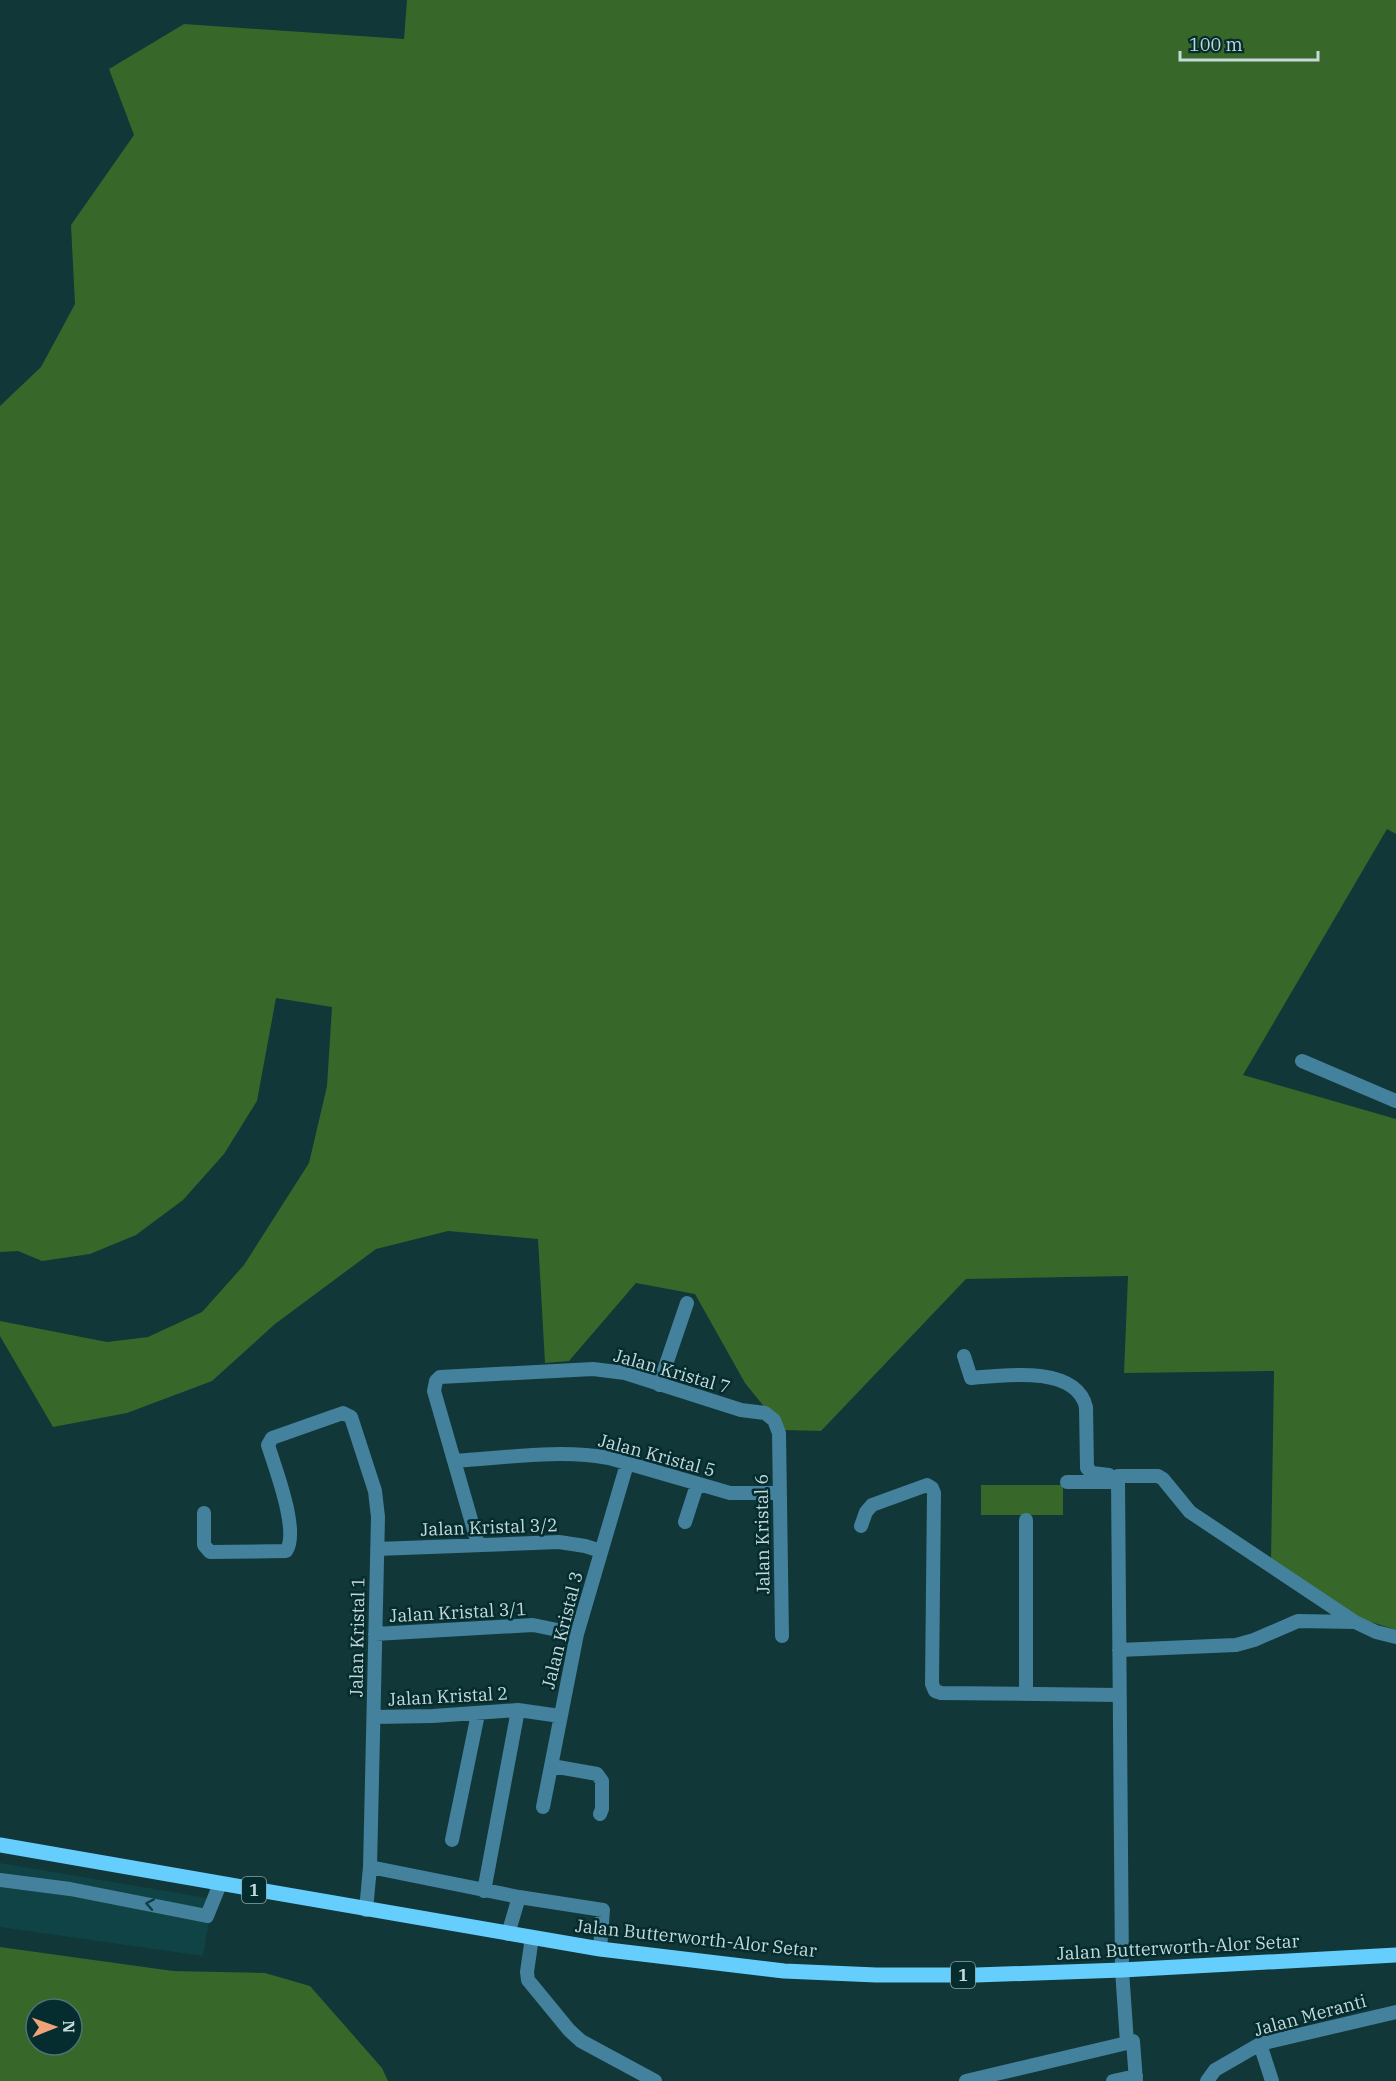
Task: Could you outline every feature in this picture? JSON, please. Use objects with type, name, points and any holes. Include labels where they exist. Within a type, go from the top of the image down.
[{"type":"main road","name":"Jalan Butterworth-Alor Setar","points":[[0,1845],[600,1949],[784,1971],[876,1975],[976,1975],[1122,1970],[1396,1955]]},
{"type":"street","points":[[1302,1061],[1396,1101]]},
{"type":"street","points":[[658,1385],[687,1303]]},
{"type":"street","points":[[964,1356],[971,1378],[1026,1375],[1050,1378],[1072,1385],[1083,1398],[1086,1407],[1087,1468],[1092,1473],[1118,1479]]},
{"type":"street","name":"Jalan Kristal 7","points":[[454,1461],[434,1391],[436,1381],[444,1376],[593,1369],[625,1373],[741,1410],[765,1413],[774,1420],[779,1433]]},
{"type":"street","name":"Jalan Kristal 1","points":[[204,1513],[204,1545],[210,1552],[286,1551],[289,1545],[290,1519],[268,1445],[269,1441],[307,1425],[347,1414],[351,1417],[375,1491],[378,1516],[370,1868],[366,1910]]},
{"type":"street","name":"Jalan Kristal 6","points":[[779,1433],[782,1636]]},
{"type":"street","name":"Jalan Kristal 5","points":[[454,1461],[569,1454],[590,1455],[730,1493],[779,1492]]},
{"type":"street","points":[[454,1461],[478,1544]]},
{"type":"street","name":"Jalan Kristal 3","points":[[543,1807],[577,1634],[627,1464]]},
{"type":"street","points":[[1067,1482],[1158,1476],[1190,1512],[1355,1622],[1376,1632],[1396,1637]]},
{"type":"street","points":[[966,2081],[1127,2043],[1122,1970],[1118,1479]]},
{"type":"street","points":[[685,1522],[697,1485]]},
{"type":"street","points":[[861,1526],[866,1512],[877,1502],[927,1485],[932,1488],[934,1493],[932,1684],[935,1691],[941,1694],[1119,1695]]},
{"type":"street","points":[[1026,1520],[1026,1694]]},
{"type":"street","name":"Jalan Kristal 3/2","points":[[377,1549],[559,1542],[601,1551]]},
{"type":"street","points":[[1119,1650],[1236,1645],[1254,1641],[1298,1621],[1355,1622]]},
{"type":"street","name":"Jalan Kristal 3/1","points":[[375,1634],[533,1625],[577,1634]]},
{"type":"street","points":[[484,1891],[518,1710]]},
{"type":"street","name":"Jalan Kristal 2","points":[[374,1717],[478,1714],[518,1710],[560,1716]]},
{"type":"street","points":[[453,1840],[478,1714]]},
{"type":"street","points":[[552,1766],[597,1774],[600,1777],[602,1809],[600,1814]]},
{"type":"street","points":[[370,1868],[484,1891],[603,1910],[600,1949]]},
{"type":"street","points":[[0,1880],[70,1889],[207,1916],[220,1884]]},
{"type":"street","points":[[508,1934],[519,1897]]},
{"type":"street","points":[[532,1937],[528,1980],[546,2004],[581,2041],[655,2081]]},
{"type":"street","name":"Jalan Meranti","points":[[1207,2081],[1215,2070],[1260,2044],[1396,2012]]},
{"type":"street","points":[[1113,2081],[1136,2078],[1133,2041]]},
{"type":"street","points":[[1260,2044],[1272,2081]]},
{"type":"shaded area","points":[[0,1863],[213,1899],[203,1956],[0,1927]]},
{"type":"green space","points":[[407,0],[1396,0],[1396,834],[1387,829],[1243,1075],[1396,1119],[1396,1630],[1356,1617],[1271,1560],[1274,1371],[1124,1373],[1128,1276],[966,1279],[821,1431],[783,1430],[745,1383],[695,1294],[636,1283],[569,1361],[545,1363],[538,1239],[448,1231],[376,1249],[275,1324],[212,1381],[127,1413],[53,1427],[0,1336],[0,1321],[107,1342],[148,1337],[202,1312],[244,1265],[309,1163],[327,1086],[332,1007],[276,998],[257,1101],[224,1154],[183,1200],[136,1235],[90,1254],[42,1261],[18,1251],[0,1252],[0,406],[41,367],[75,304],[71,225],[134,135],[109,69],[184,24],[404,39]]},
{"type":"green space","points":[[981,1485],[1063,1485],[1063,1515],[981,1515]]},
{"type":"green space","points":[[0,1947],[173,1971],[265,1973],[310,1986],[382,2068],[388,2081],[0,2081]]}]
